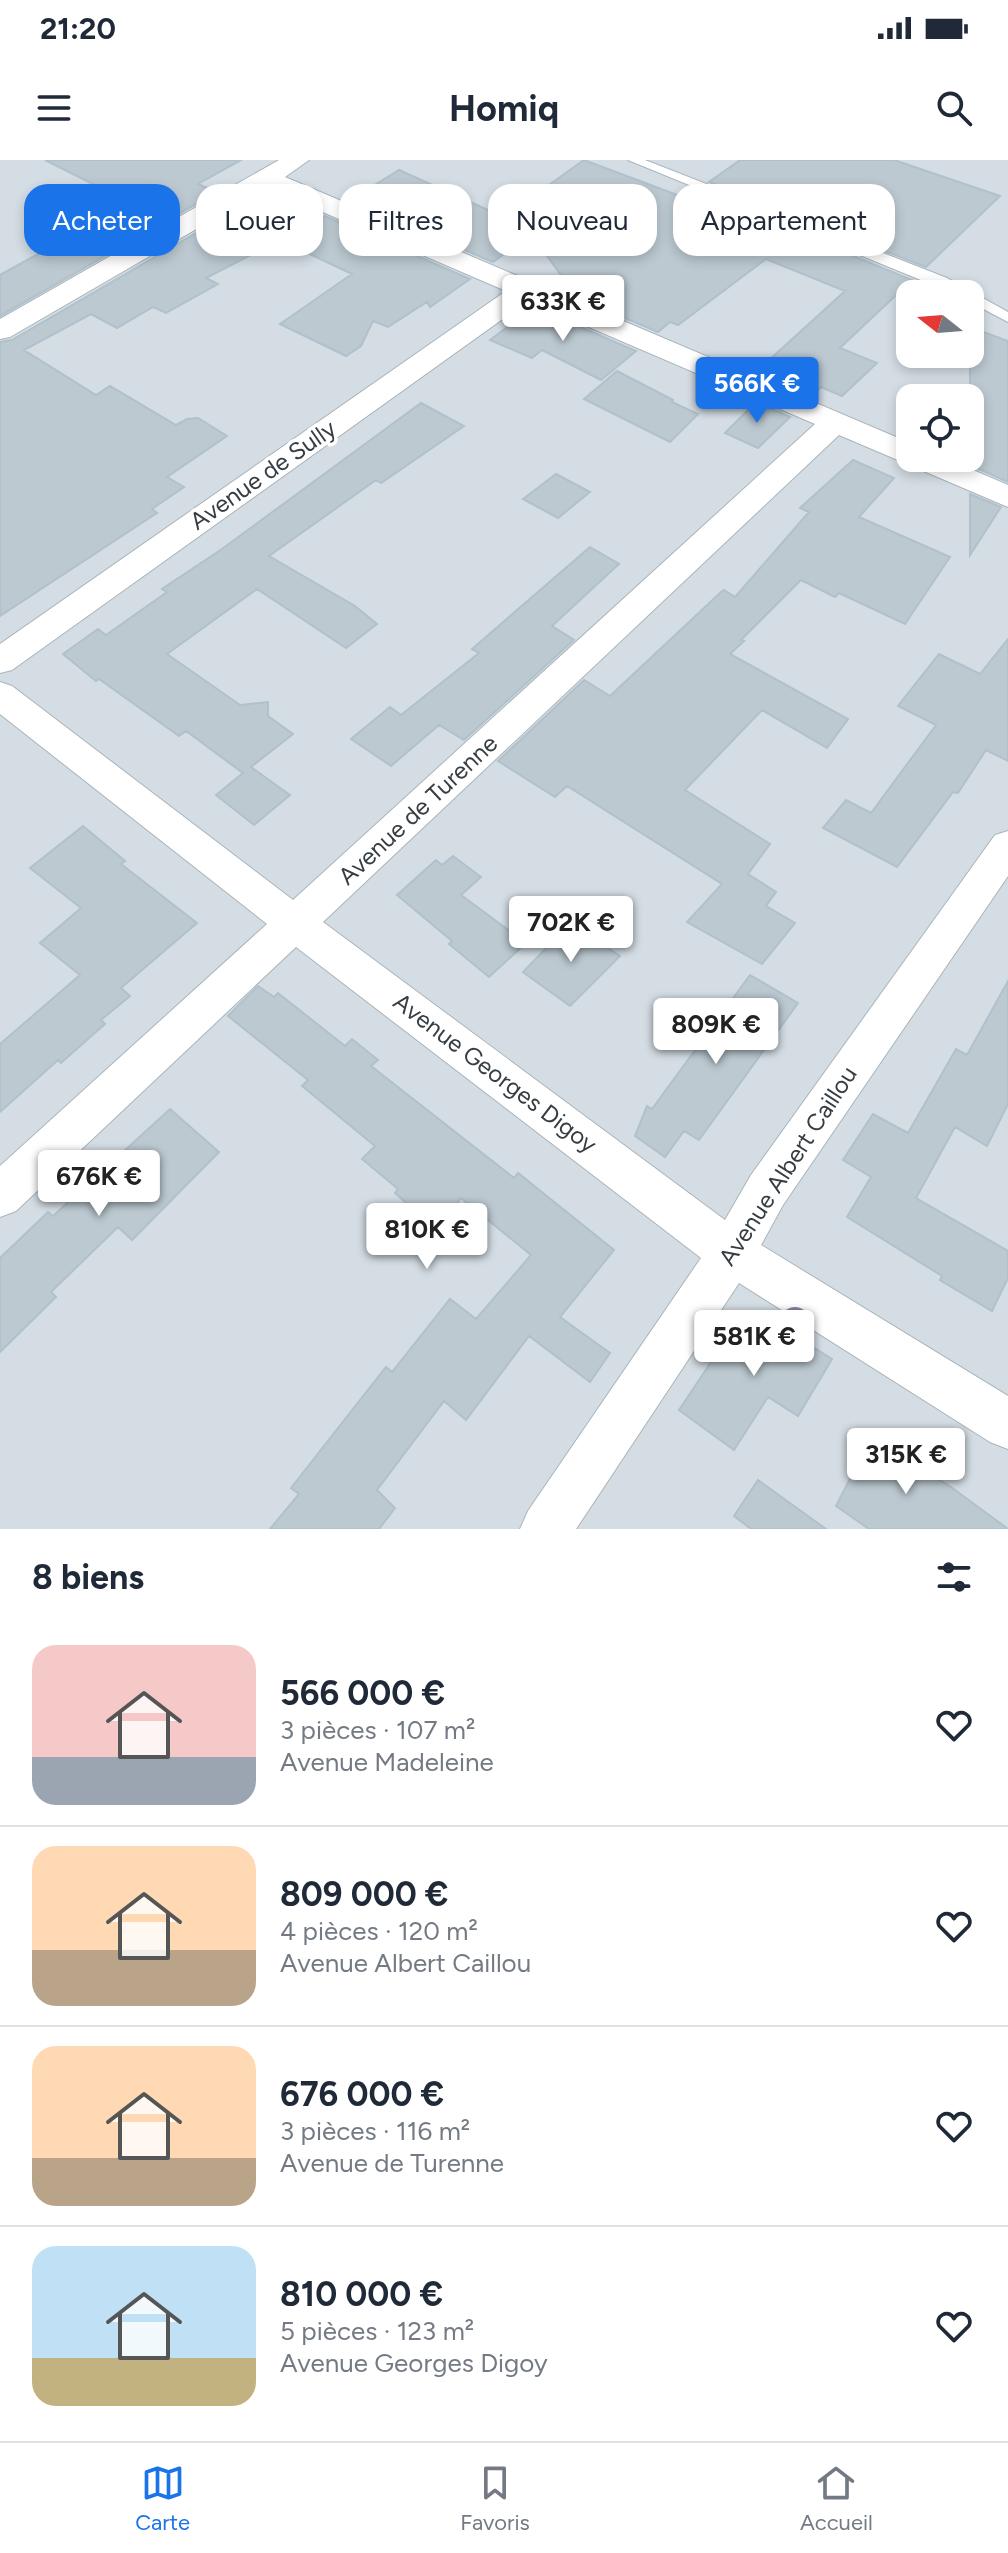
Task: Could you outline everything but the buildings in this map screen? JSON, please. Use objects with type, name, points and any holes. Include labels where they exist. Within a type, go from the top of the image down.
[{"type":"street","points":[[0,331],[297,160]]},
{"type":"street","points":[[265,178],[896,448]]},
{"type":"street","name":"Avenue de Sully","points":[[0,661],[526,290]]},
{"type":"street","name":"Avenue de Turenne","points":[[0,1196],[835,422]]},
{"type":"street","points":[[950,472],[1008,497]]},
{"type":"street","name":"Avenue Georges Digoy","points":[[0,695],[732,1253],[1008,1424]]},
{"type":"street","name":"Avenue Albert Caillou","points":[[546,1529],[732,1253],[767,1190],[1008,846]]},
{"type":"lane","points":[[634,160],[938,280]]},
{"type":"lane","points":[[984,304],[1008,318]]},
{"type":"shaded area","points":[[0,160],[1008,160],[1008,1529],[0,1529]]}]
